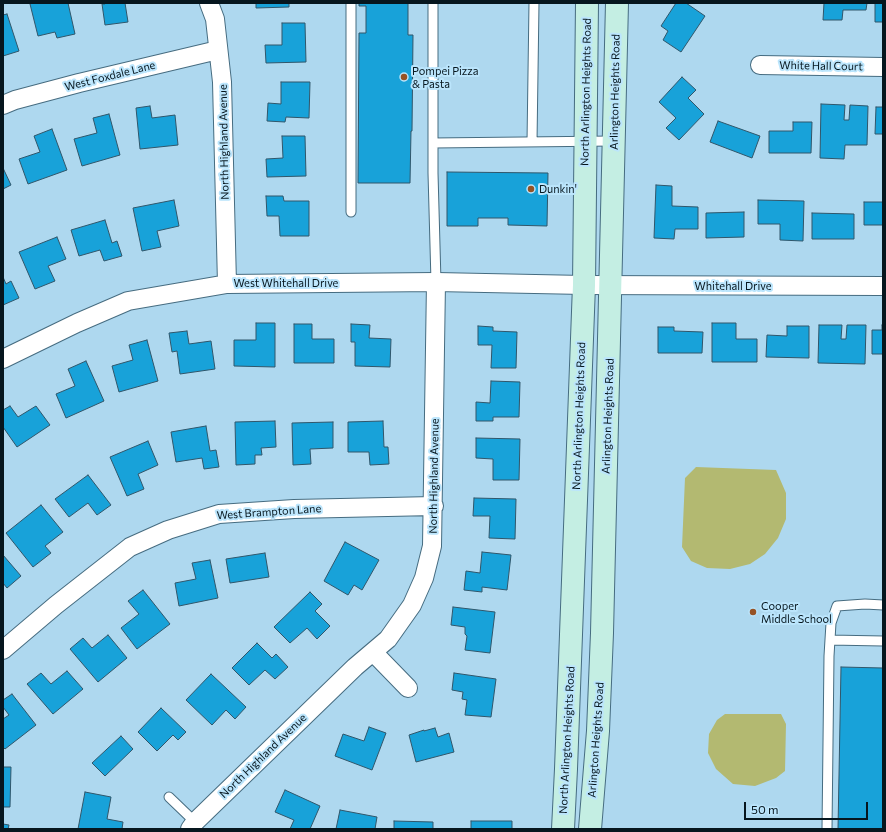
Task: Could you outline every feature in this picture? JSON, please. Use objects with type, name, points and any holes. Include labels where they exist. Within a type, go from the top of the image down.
[{"type":"main road","name":"North Arlington Heights Road","points":[[563,829],[584,285],[587,3]]},
{"type":"main road","name":"Arlington Heights Road","points":[[590,829],[598,731],[602,633],[617,3]]},
{"type":"street","name":"North Highland Avenue","points":[[209,3],[215,19],[222,82],[227,284]]},
{"type":"street","name":"West Foxdale Lane","points":[[3,105],[15,100],[79,83],[218,50]]},
{"type":"street","name":"White Hall Court","points":[[760,65],[883,67]]},
{"type":"street","name":"North Highland Avenue","points":[[197,827],[350,673],[388,639],[412,605],[424,578],[432,546],[434,506],[436,282]]},
{"type":"street","name":"West Whitehall Drive","points":[[3,359],[77,323],[128,301],[227,284],[436,282],[584,285]]},
{"type":"street","name":"Whitehall Drive","points":[[584,285],[883,286]]},
{"type":"street","name":"West Brampton Lane","points":[[3,650],[56,605],[130,547],[168,530],[219,514],[294,509],[434,506]]},
{"type":"street","points":[[373,652],[408,688]]},
{"type":"lane","points":[[351,3],[351,212]]},
{"type":"lane","points":[[433,3],[433,216],[436,282]]},
{"type":"lane","points":[[532,142],[534,3]]},
{"type":"lane","points":[[433,143],[613,140]]},
{"type":"lane","points":[[827,829],[831,624],[837,606],[883,604]]},
{"type":"lane","points":[[830,640],[883,642]]},
{"type":"lane","points":[[169,796],[197,827]]},
{"type":"green space","points":[[696,467],[776,470],[786,493],[786,519],[778,538],[765,554],[750,564],[730,569],[707,568],[691,561],[682,547],[685,478]]},
{"type":"green space","points":[[725,714],[781,714],[786,724],[785,771],[776,778],[755,786],[733,784],[716,769],[708,753],[709,734],[717,720]]},
{"type":"building","points":[[68,3],[75,34],[57,38],[55,32],[38,36],[30,4]]},
{"type":"building","points":[[125,3],[128,22],[105,25],[102,4]]},
{"type":"building","points":[[256,3],[289,3],[289,7],[256,8]]},
{"type":"building","points":[[359,3],[408,3],[408,35],[413,35],[410,183],[358,183],[359,33],[366,33],[366,6],[359,6]]},
{"type":"building","points":[[676,3],[686,3],[705,16],[681,52],[663,40],[668,31],[661,26]]},
{"type":"building","points":[[824,3],[867,3],[866,10],[843,10],[842,20],[823,20]]},
{"type":"building","points":[[875,3],[883,3],[883,22],[875,22]]},
{"type":"building","points":[[7,14],[19,51],[3,56],[3,15]]},
{"type":"building","points":[[282,23],[305,23],[306,62],[266,63],[265,45],[282,45]]},
{"type":"building","points":[[682,77],[696,90],[688,98],[704,114],[679,140],[666,128],[676,118],[659,102]]},
{"type":"building","points":[[281,82],[310,82],[309,118],[286,117],[285,122],[267,121],[268,103],[281,104]]},
{"type":"building","points":[[821,104],[845,105],[844,120],[849,120],[850,105],[868,106],[867,145],[845,145],[844,159],[820,158]]},
{"type":"building","points":[[150,106],[152,118],[175,115],[178,145],[140,149],[136,108]]},
{"type":"building","points":[[876,107],[883,107],[883,134],[875,134]]},
{"type":"building","points":[[109,114],[120,155],[82,166],[74,139],[97,133],[93,118]]},
{"type":"building","points":[[718,121],[760,136],[752,158],[710,142]]},
{"type":"building","points":[[793,122],[812,122],[811,153],[769,153],[769,131],[793,131]]},
{"type":"building","points":[[52,129],[67,170],[28,184],[19,159],[40,152],[34,136]]},
{"type":"building","points":[[282,136],[305,136],[306,176],[267,177],[266,159],[283,158]]},
{"type":"building","points":[[3,168],[11,185],[3,189]]},
{"type":"building","points":[[447,172],[548,173],[547,226],[508,225],[508,218],[478,218],[478,226],[447,226]]},
{"type":"building","points":[[656,185],[672,186],[672,206],[698,207],[698,229],[675,229],[674,239],[654,238]]},
{"type":"building","points":[[266,196],[283,196],[284,201],[309,201],[309,236],[280,236],[279,216],[267,216]]},
{"type":"building","points":[[174,200],[179,226],[157,231],[161,247],[142,251],[133,208]]},
{"type":"building","points":[[758,200],[804,201],[803,241],[780,240],[780,224],[758,224]]},
{"type":"building","points":[[864,202],[883,202],[883,225],[864,225]]},
{"type":"building","points":[[744,212],[744,237],[706,238],[706,213]]},
{"type":"building","points":[[812,213],[854,214],[854,239],[812,239]]},
{"type":"building","points":[[105,220],[112,243],[117,241],[122,256],[104,261],[100,250],[79,256],[71,230]]},
{"type":"building","points":[[57,237],[66,259],[48,266],[55,281],[35,289],[19,252]]},
{"type":"building","points":[[3,277],[6,284],[11,281],[19,298],[3,305]]},
{"type":"building","points":[[256,323],[275,323],[275,367],[234,366],[234,340],[256,340]]},
{"type":"building","points":[[712,323],[736,323],[736,339],[757,339],[757,362],[712,362]]},
{"type":"building","points":[[294,324],[312,324],[312,339],[334,339],[334,363],[294,363]]},
{"type":"building","points":[[351,324],[370,325],[369,338],[391,339],[390,367],[355,366],[355,342],[351,342]]},
{"type":"building","points":[[819,325],[842,325],[841,339],[846,339],[847,325],[866,325],[865,364],[818,363]]},
{"type":"building","points":[[882,325],[883,354],[872,354],[872,330],[882,330]]},
{"type":"building","points":[[478,326],[493,327],[493,331],[517,332],[516,368],[491,368],[492,345],[478,345]]},
{"type":"building","points":[[787,326],[809,326],[809,358],[766,357],[767,335],[787,336]]},
{"type":"building","points":[[658,327],[674,327],[674,331],[703,332],[702,353],[658,353]]},
{"type":"building","points":[[187,331],[189,344],[211,341],[215,369],[180,374],[177,351],[172,352],[169,333]]},
{"type":"building","points":[[147,340],[158,381],[119,392],[112,366],[133,360],[129,345]]},
{"type":"building","points":[[86,361],[104,401],[66,418],[56,394],[75,386],[68,369]]},
{"type":"building","points":[[491,381],[520,382],[519,417],[493,417],[493,421],[476,421],[476,402],[490,403]]},
{"type":"building","points":[[10,406],[18,417],[36,406],[50,425],[17,447],[3,427],[3,410]]},
{"type":"building","points":[[275,421],[276,447],[261,448],[262,455],[255,455],[255,464],[236,465],[235,422]]},
{"type":"building","points":[[383,421],[384,447],[388,447],[389,464],[370,465],[369,452],[348,452],[348,422]]},
{"type":"building","points":[[333,422],[333,448],[310,449],[311,464],[293,465],[292,423]]},
{"type":"building","points":[[206,426],[210,451],[216,450],[219,467],[204,469],[202,458],[176,462],[171,432]]},
{"type":"building","points":[[476,438],[520,439],[519,480],[493,480],[493,459],[476,458]]},
{"type":"building","points":[[148,441],[158,465],[138,474],[144,489],[127,496],[110,457]]},
{"type":"building","points":[[88,475],[111,505],[97,515],[88,503],[69,517],[55,499]]},
{"type":"building","points":[[474,498],[516,499],[515,539],[489,538],[490,516],[473,516]]},
{"type":"building","points":[[41,505],[63,532],[45,546],[51,553],[33,567],[6,533]]},
{"type":"building","points":[[345,542],[379,560],[362,590],[354,585],[348,595],[324,581]]},
{"type":"building","points":[[482,552],[511,555],[507,590],[482,587],[482,592],[464,590],[466,571],[480,573]]},
{"type":"building","points":[[265,553],[269,577],[230,583],[226,559]]},
{"type":"building","points":[[3,555],[21,576],[7,588],[3,583]]},
{"type":"building","points":[[210,560],[218,598],[179,606],[175,583],[196,579],[192,563]]},
{"type":"building","points":[[143,590],[170,624],[137,649],[121,628],[139,614],[128,601]]},
{"type":"building","points":[[310,592],[322,604],[315,611],[330,626],[317,639],[307,628],[290,643],[274,627]]},
{"type":"building","points":[[453,607],[495,612],[490,653],[465,650],[467,636],[465,634],[465,627],[451,625]]},
{"type":"building","points":[[108,635],[127,658],[98,682],[70,649],[83,638],[92,648]]},
{"type":"building","points":[[257,643],[272,658],[276,654],[288,667],[275,679],[265,670],[249,685],[232,668]]},
{"type":"building","points":[[841,667],[883,668],[883,829],[838,829]]},
{"type":"building","points":[[67,671],[83,689],[53,714],[27,684],[41,673],[51,684]]},
{"type":"building","points":[[454,673],[496,679],[491,717],[465,715],[467,700],[462,699],[463,692],[452,690]]},
{"type":"building","points":[[211,674],[246,707],[235,719],[226,710],[212,725],[186,700]]},
{"type":"building","points":[[12,694],[36,725],[5,749],[3,747],[3,719],[9,715],[3,707],[3,700]]},
{"type":"building","points":[[161,708],[186,732],[178,740],[173,735],[157,751],[138,732]]},
{"type":"building","points":[[369,727],[386,733],[372,770],[335,756],[343,734],[364,741]]},
{"type":"building","points":[[435,728],[438,737],[449,733],[454,752],[416,762],[409,735]]},
{"type":"building","points":[[121,736],[133,749],[105,776],[92,763]]},
{"type":"building","points":[[3,767],[11,767],[10,807],[3,807]]},
{"type":"building","points":[[285,790],[320,806],[310,829],[290,829],[294,820],[275,812]]},
{"type":"building","points":[[85,792],[111,797],[107,819],[123,822],[122,829],[78,829]]},
{"type":"building","points":[[340,810],[377,817],[375,829],[336,829]]},
{"type":"building","points":[[394,821],[433,822],[433,829],[394,829]]},
{"type":"building","points":[[471,821],[512,821],[512,829],[471,829]]},
{"type":"building","points":[[3,824],[9,825],[8,829],[3,829]]},
{"type":"place","name":"Pompei Pizza & Pasta","points":[[404,77]]},
{"type":"place","name":"Dunkin'","points":[[531,189]]},
{"type":"place","name":"Cooper Middle School","points":[[753,612]]}]
